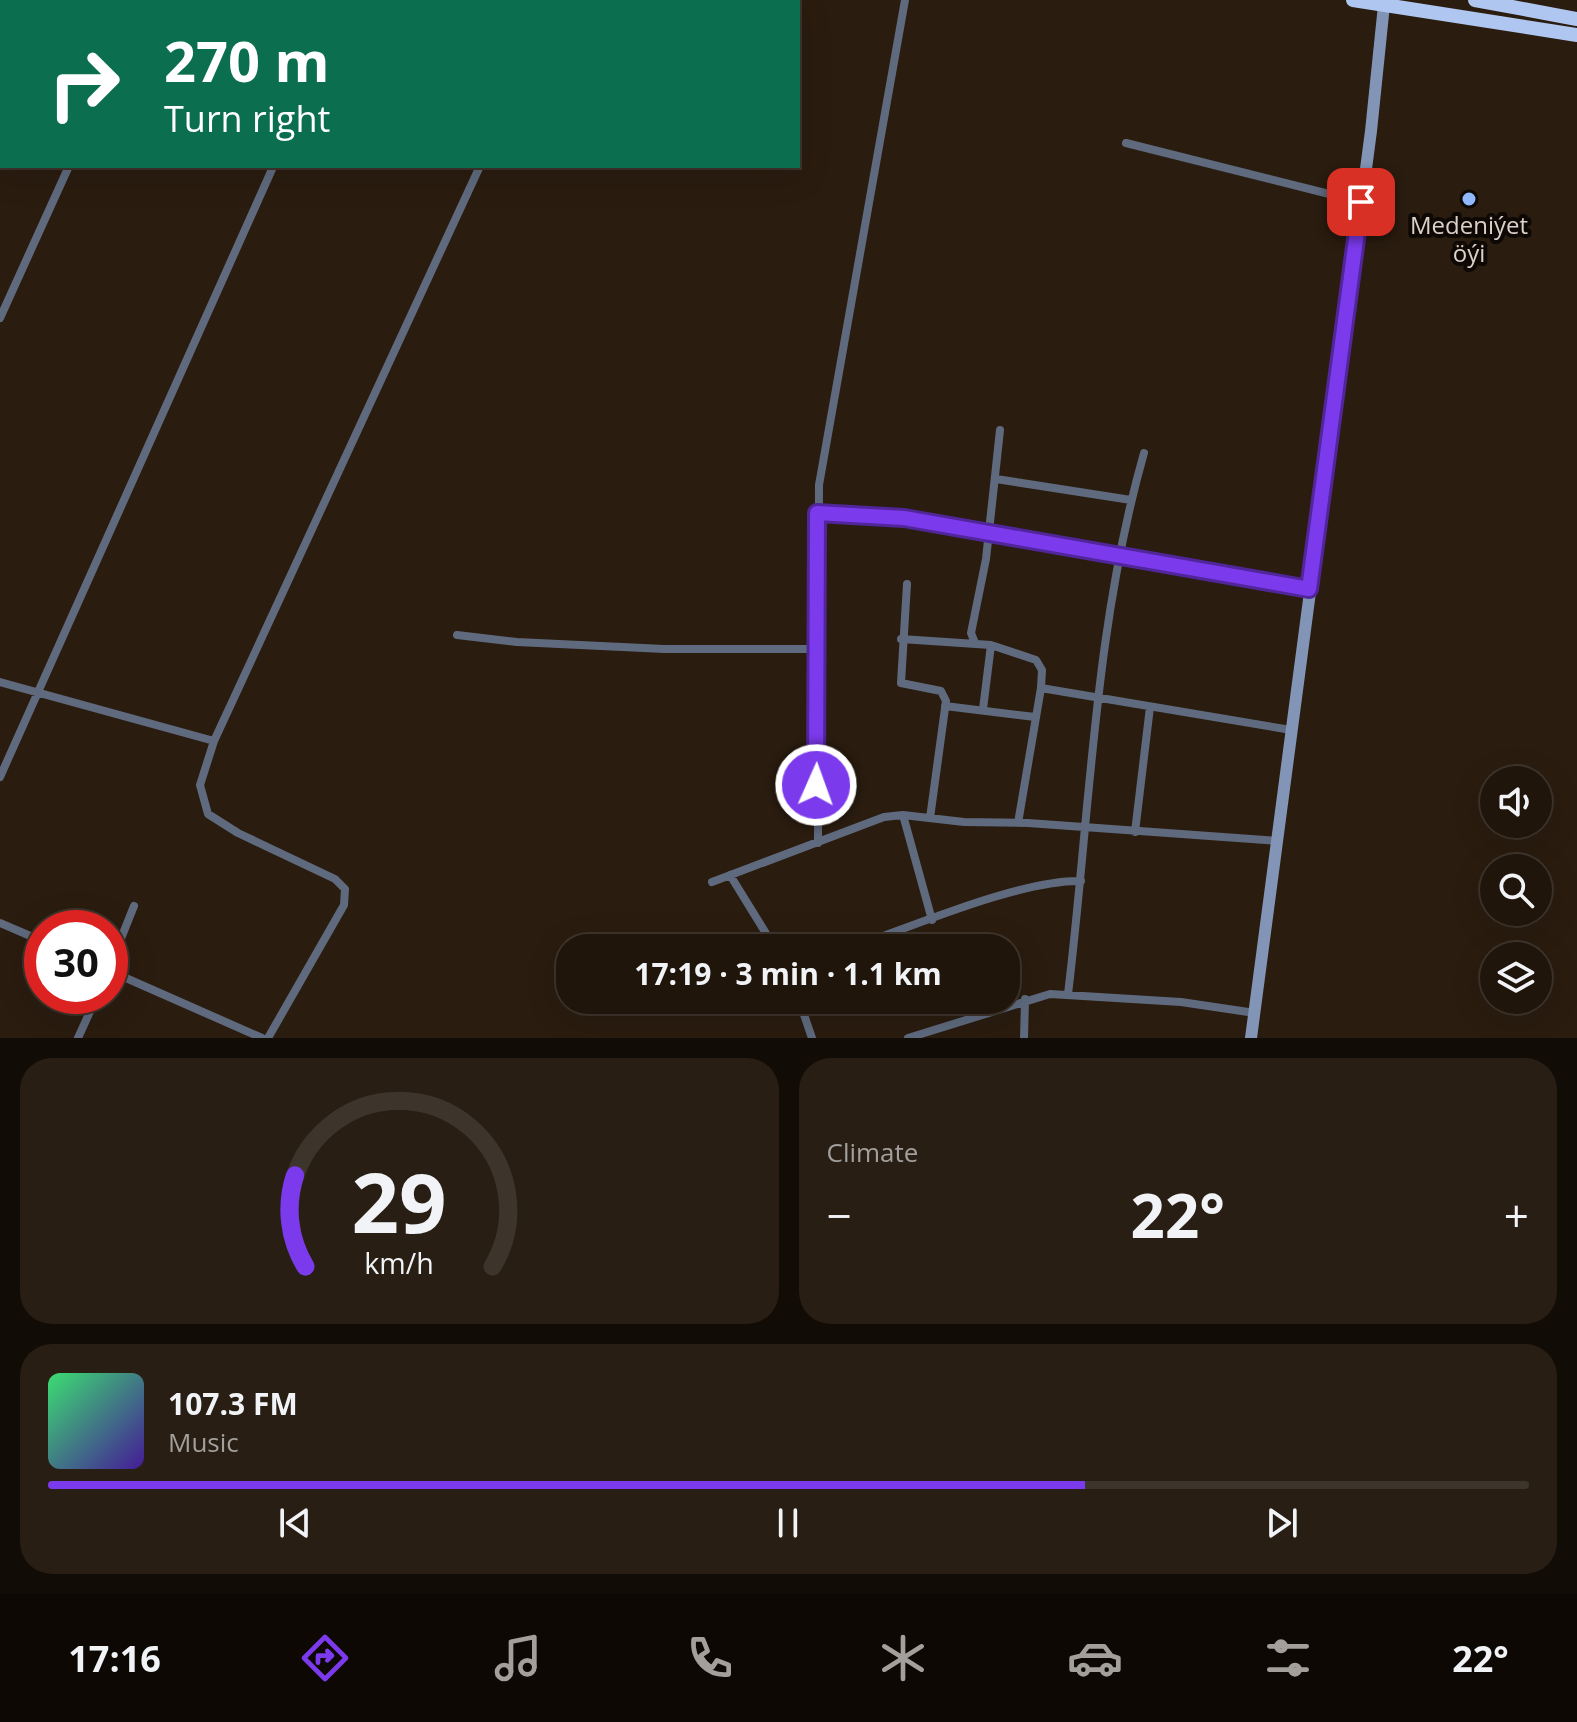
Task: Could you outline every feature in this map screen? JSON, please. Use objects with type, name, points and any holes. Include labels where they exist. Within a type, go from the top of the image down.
[{"type":"highway","points":[[1353,0],[1577,35]]},
{"type":"highway","points":[[1475,0],[1577,19]]},
{"type":"main road","points":[[1251,1038],[1384,5]]},
{"type":"street","points":[[818,843],[819,485],[905,0]]},
{"type":"street","points":[[1126,143],[1361,202]]},
{"type":"street","points":[[0,318],[68,168]]},
{"type":"street","points":[[0,777],[273,168]]},
{"type":"street","points":[[128,977],[265,1038],[344,905],[345,889],[335,879],[224,826],[208,814],[200,785],[214,741],[479,168]]},
{"type":"street","points":[[975,643],[971,633],[989,535],[1000,430]]},
{"type":"street","points":[[1068,994],[1100,699],[1121,554],[1144,453]]},
{"type":"street","points":[[996,479],[1131,500]]},
{"type":"street","points":[[817,513],[904,518],[1309,589]]},
{"type":"street","points":[[907,584],[901,639],[901,683],[941,691],[945,706],[930,818]]},
{"type":"street","points":[[457,635],[517,642],[664,649],[819,649]]},
{"type":"street","points":[[901,639],[991,645],[1036,660],[1042,670],[1041,688],[1018,823]]},
{"type":"street","points":[[983,709],[991,645]]},
{"type":"street","points":[[0,682],[214,741]]},
{"type":"street","points":[[1041,688],[1291,730]]},
{"type":"street","points":[[945,706],[1035,717]]},
{"type":"street","points":[[1135,832],[1150,707]]},
{"type":"street","points":[[903,815],[932,920]]},
{"type":"street","points":[[712,882],[884,817],[903,815],[1278,841]]},
{"type":"street","points":[[730,875],[766,934]]},
{"type":"street","points":[[891,934],[1040,886],[1081,881]]},
{"type":"street","points":[[128,922],[134,906]]},
{"type":"street","points":[[0,923],[24,933]]},
{"type":"street","points":[[908,1038],[1025,999],[1068,994],[1181,1002],[1255,1013]]},
{"type":"street","points":[[1024,1038],[1025,999]]},
{"type":"street","points":[[78,1038],[89,1014]]},
{"type":"street","points":[[804,1014],[812,1038]]},
{"type":"place","name":"Medeniýet öýi","points":[[1469,199]]},
{"type":"route","points":[[816,785],[819,649],[817,513],[904,518],[1309,589],[1361,202]]}]
